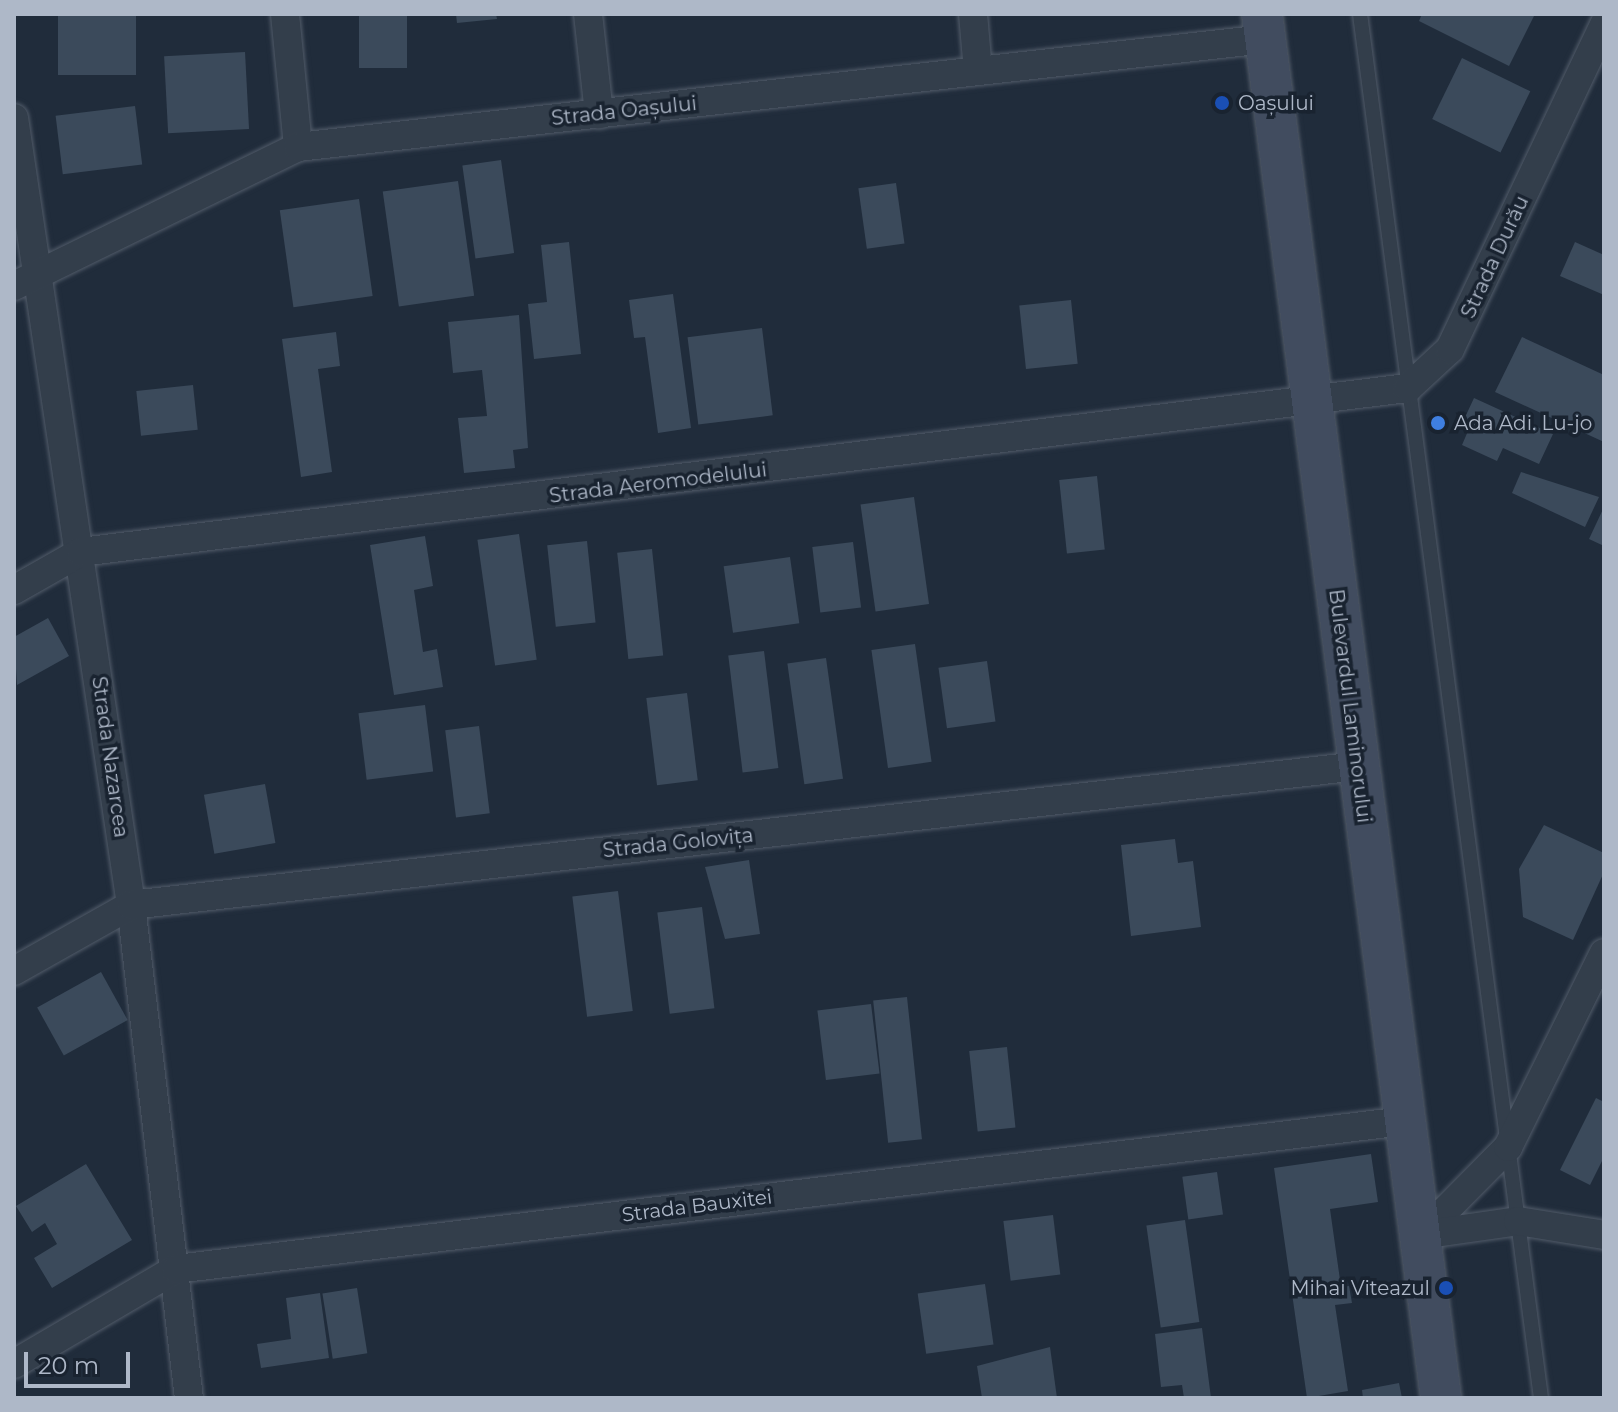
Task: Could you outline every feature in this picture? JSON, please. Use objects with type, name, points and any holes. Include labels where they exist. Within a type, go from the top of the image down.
[{"type":"street","points":[[285,14],[298,147]]},
{"type":"street","points":[[588,14],[599,114]]},
{"type":"street","points":[[973,14],[978,71]]},
{"type":"street","name":"Strada Durău","points":[[1408,388],[1450,349],[1604,24]]},
{"type":"street","name":"Strada Oașului","points":[[26,281],[298,147],[978,71],[1264,26]]},
{"type":"street","name":"Bulevardul Laminorului","points":[[1264,26],[1441,1398]]},
{"type":"street","name":"Strada Nazarcea","points":[[14,118],[26,281],[81,552],[131,905],[189,1398]]},
{"type":"street","points":[[1311,405],[1408,388]]},
{"type":"street","name":"Strada Aeromodelului","points":[[14,590],[81,552],[1311,405]]},
{"type":"street","name":"Strada Golovița","points":[[14,971],[131,905],[1358,766]]},
{"type":"street","points":[[1421,1235],[1508,1147],[1604,953]]},
{"type":"street","name":"Strada Bauxitei","points":[[14,1364],[176,1269],[1405,1121]]},
{"type":"street","points":[[1421,1235],[1518,1221],[1604,1235]]},
{"type":"lane","points":[[1360,14],[1541,1398]]},
{"type":"building","points":[[58,14],[136,14],[136,75],[58,75]]},
{"type":"building","points":[[359,14],[407,14],[407,68],[359,68]]},
{"type":"building","points":[[456,14],[496,14],[497,19],[457,23]]},
{"type":"building","points":[[1422,14],[1535,14],[1509,66],[1419,21]]},
{"type":"building","points":[[245,52],[249,129],[168,133],[164,56]]},
{"type":"building","points":[[1462,58],[1530,91],[1500,152],[1432,119]]},
{"type":"building","points":[[135,106],[142,165],[63,174],[56,116]]},
{"type":"building","points":[[501,160],[514,253],[475,259],[462,165]]},
{"type":"building","points":[[458,181],[474,296],[399,306],[383,192]]},
{"type":"building","points":[[896,183],[904,243],[867,249],[858,188]]},
{"type":"building","points":[[359,199],[373,296],[293,307],[280,210]]},
{"type":"building","points":[[569,242],[581,354],[534,359],[528,304],[547,302],[541,245]]},
{"type":"building","points":[[1575,242],[1604,255],[1604,295],[1560,276]]},
{"type":"building","points":[[673,294],[691,428],[658,433],[645,337],[634,338],[629,300]]},
{"type":"building","points":[[1071,300],[1078,364],[1026,369],[1019,305]]},
{"type":"building","points":[[519,315],[528,448],[513,450],[515,468],[464,473],[458,418],[487,416],[482,370],[453,373],[448,322]]},
{"type":"building","points":[[762,328],[773,415],[698,424],[688,337]]},
{"type":"building","points":[[336,332],[340,366],[318,369],[332,472],[301,477],[282,339]]},
{"type":"building","points":[[1522,337],[1604,375],[1604,442],[1495,392]]},
{"type":"building","points":[[193,385],[198,430],[141,436],[136,391]]},
{"type":"building","points":[[1474,398],[1553,434],[1539,464],[1503,448],[1497,461],[1462,445],[1468,431],[1460,428]]},
{"type":"building","points":[[1521,472],[1599,497],[1585,527],[1512,493]]},
{"type":"building","points":[[1097,476],[1105,550],[1067,554],[1059,480]]},
{"type":"building","points":[[914,497],[929,604],[876,611],[861,505]]},
{"type":"building","points":[[1604,507],[1604,546],[1589,539]]},
{"type":"building","points":[[519,534],[537,660],[495,666],[477,540]]},
{"type":"building","points":[[425,536],[433,586],[414,590],[423,652],[437,649],[443,687],[394,695],[370,545]]},
{"type":"building","points":[[587,541],[596,623],[556,627],[547,545]]},
{"type":"building","points":[[853,542],[861,608],[820,613],[812,547]]},
{"type":"building","points":[[652,549],[663,655],[628,659],[617,553]]},
{"type":"building","points":[[790,557],[799,623],[733,633],[724,566]]},
{"type":"building","points":[[48,618],[69,656],[17,685],[14,637]]},
{"type":"building","points":[[915,644],[932,762],[888,768],[871,650]]},
{"type":"building","points":[[764,651],[778,768],[743,773],[728,655]]},
{"type":"building","points":[[826,658],[843,779],[804,784],[787,663]]},
{"type":"building","points":[[987,661],[995,721],[947,728],[938,668]]},
{"type":"building","points":[[687,693],[698,780],[657,785],[646,698]]},
{"type":"building","points":[[425,705],[433,772],[367,780],[358,713]]},
{"type":"building","points":[[479,726],[490,813],[456,817],[445,730]]},
{"type":"building","points":[[265,784],[275,843],[214,854],[204,795]]},
{"type":"building","points":[[1544,825],[1604,853],[1604,872],[1573,940],[1523,917],[1519,869]]},
{"type":"building","points":[[1175,839],[1178,863],[1193,861],[1201,927],[1131,936],[1121,845]]},
{"type":"building","points":[[749,860],[760,934],[725,939],[705,867]]},
{"type":"building","points":[[618,891],[633,1011],[587,1017],[572,897]]},
{"type":"building","points":[[702,907],[714,1008],[670,1014],[657,912]]},
{"type":"building","points":[[101,972],[128,1020],[64,1055],[37,1007]]},
{"type":"building","points":[[907,997],[922,1139],[888,1143],[873,1001]]},
{"type":"building","points":[[871,1004],[880,1073],[826,1080],[817,1011]]},
{"type":"building","points":[[1007,1047],[1015,1128],[978,1132],[969,1051]]},
{"type":"building","points":[[1596,1098],[1604,1102],[1604,1157],[1590,1185],[1560,1170]]},
{"type":"building","points":[[1371,1154],[1378,1202],[1330,1209],[1341,1287],[1349,1286],[1352,1303],[1335,1305],[1348,1391],[1307,1398],[1274,1168]]},
{"type":"building","points":[[86,1164],[132,1240],[52,1288],[34,1258],[57,1244],[45,1223],[32,1232],[16,1206]]},
{"type":"building","points":[[1217,1172],[1223,1215],[1188,1219],[1182,1177]]},
{"type":"building","points":[[1053,1215],[1060,1275],[1011,1281],[1003,1221]]},
{"type":"building","points":[[1185,1220],[1199,1322],[1161,1327],[1146,1225]]},
{"type":"building","points":[[985,1284],[993,1344],[926,1354],[918,1293]]},
{"type":"building","points":[[357,1288],[367,1353],[333,1359],[322,1293]]},
{"type":"building","points":[[320,1293],[329,1358],[261,1368],[257,1344],[291,1339],[286,1298]]},
{"type":"building","points":[[1202,1328],[1211,1398],[1184,1398],[1182,1385],[1161,1387],[1155,1334]]},
{"type":"building","points":[[1050,1347],[1057,1398],[982,1398],[977,1366]]},
{"type":"building","points":[[1399,1383],[1402,1398],[1363,1398],[1362,1390]]},
{"type":"place","name":"Oașului","points":[[1222,103]]},
{"type":"place","name":"Ada Adi. Lu-jo","points":[[1438,423]]},
{"type":"place","name":"Mihai Viteazul","points":[[1446,1288]]}]
